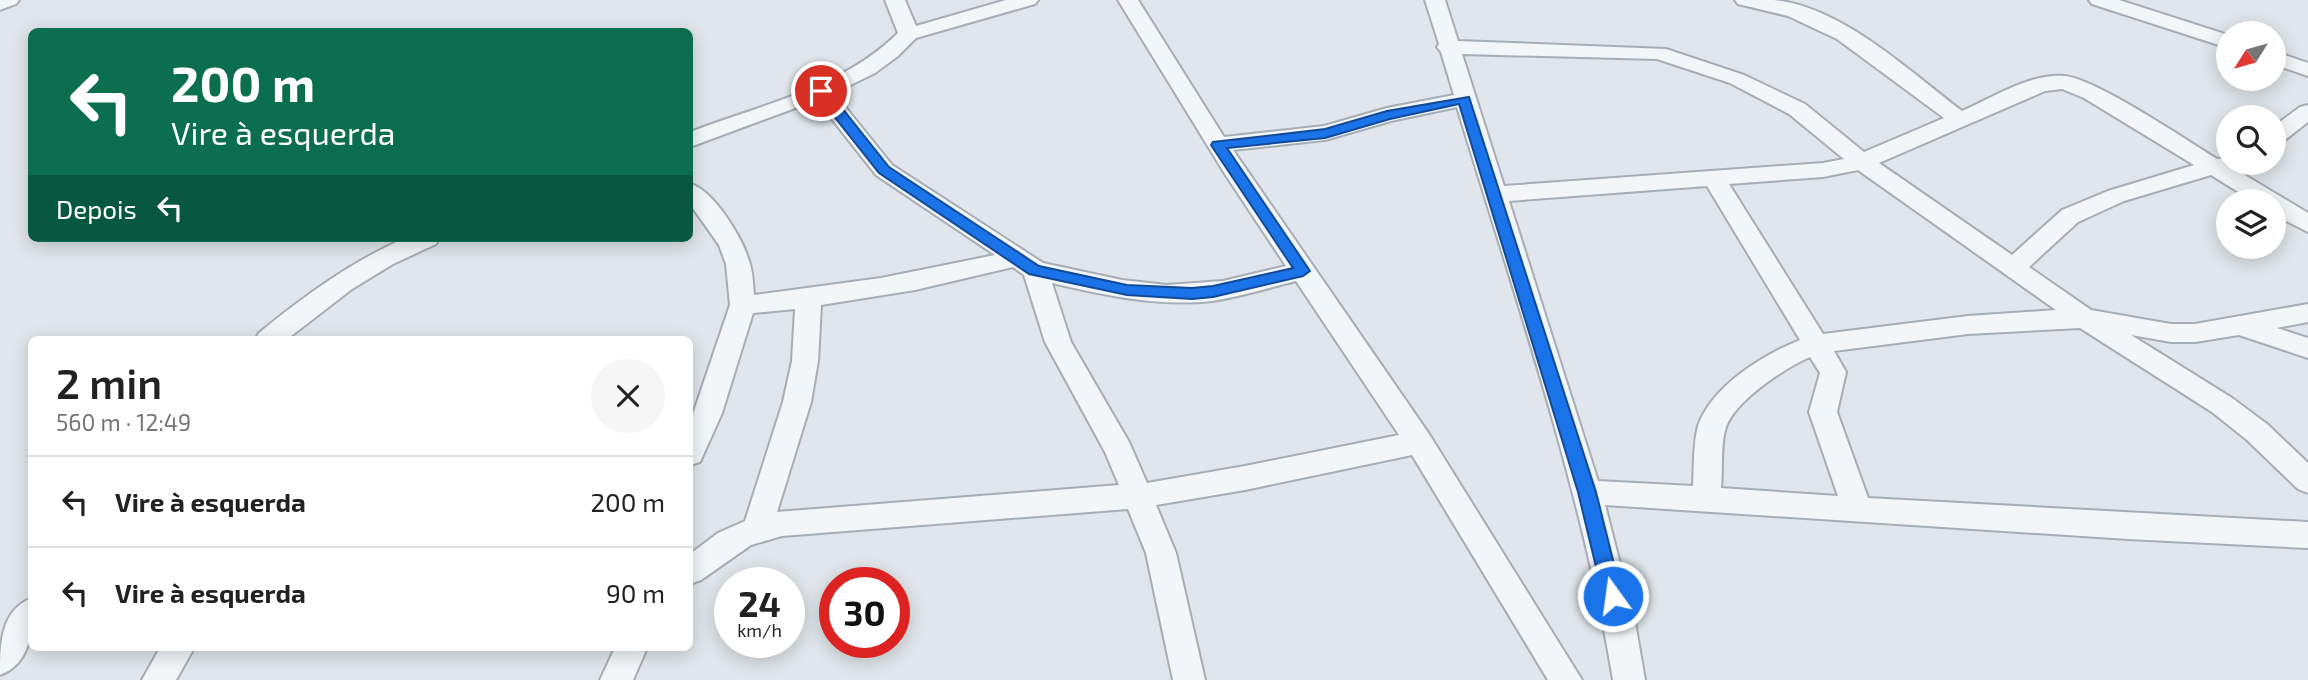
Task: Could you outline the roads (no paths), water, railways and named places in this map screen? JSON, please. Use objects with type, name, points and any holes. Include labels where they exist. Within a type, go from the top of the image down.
[{"type":"street","points":[[0,4],[9,0]]},
{"type":"street","points":[[895,0],[909,34]]},
{"type":"street","points":[[693,139],[821,91],[877,62],[901,44],[909,34],[1028,0]]},
{"type":"street","points":[[1128,0],[1218,145],[1419,442],[1566,680]]},
{"type":"street","points":[[1435,0],[1447,47],[1587,492],[1619,622],[1629,680]]},
{"type":"street","points":[[1745,0],[1803,14],[1826,26],[1853,42],[1959,119]]},
{"type":"street","points":[[2099,0],[2136,5],[2216,37]]},
{"type":"street","points":[[1447,47],[1658,53],[1737,79],[1776,97],[1797,109],[1862,162],[2085,318],[2222,405],[2266,440],[2308,481]]},
{"type":"street","points":[[2286,62],[2308,70]]},
{"type":"street","points":[[1494,194],[1823,170],[1862,162],[2040,85],[2064,82],[2092,93],[2216,162]]},
{"type":"street","points":[[821,91],[884,170],[1026,264],[1127,290],[1192,294],[1213,292],[1303,271]]},
{"type":"street","points":[[1218,145],[1325,133],[1387,115],[1464,99]]},
{"type":"street","points":[[2286,128],[2308,112]]},
{"type":"street","points":[[2013,268],[2070,216],[2116,196],[2216,166]]},
{"type":"street","points":[[2235,175],[2254,189]]},
{"type":"street","points":[[1714,179],[1833,372],[1833,379],[1822,402],[1823,412],[1857,509]]},
{"type":"street","points":[[693,194],[707,208],[731,244],[743,305],[708,413],[693,447]]},
{"type":"street","points":[[2286,211],[2308,224]]},
{"type":"street","points":[[273,336],[293,318],[359,273],[419,242]]},
{"type":"street","points":[[743,305],[808,300],[1026,264]]},
{"type":"street","points":[[1026,264],[1058,342],[1119,450],[1139,496],[1161,553],[1189,680]]},
{"type":"street","points":[[758,527],[797,402],[805,361],[808,300]]},
{"type":"street","points":[[1706,499],[1712,426],[1722,410],[1744,386],[1777,360],[1817,344],[1968,325],[2085,318],[2171,333],[2195,332],[2308,313]]},
{"type":"street","points":[[2238,324],[2308,348]]},
{"type":"street","points":[[693,568],[736,537],[758,527],[801,521],[1139,496],[1270,474],[1419,442]]},
{"type":"street","points":[[1587,492],[2158,530],[2308,535]]},
{"type":"street","points":[[0,660],[28,618]]},
{"type":"street","points":[[159,680],[176,651]]},
{"type":"street","points":[[616,680],[630,651]]}]
